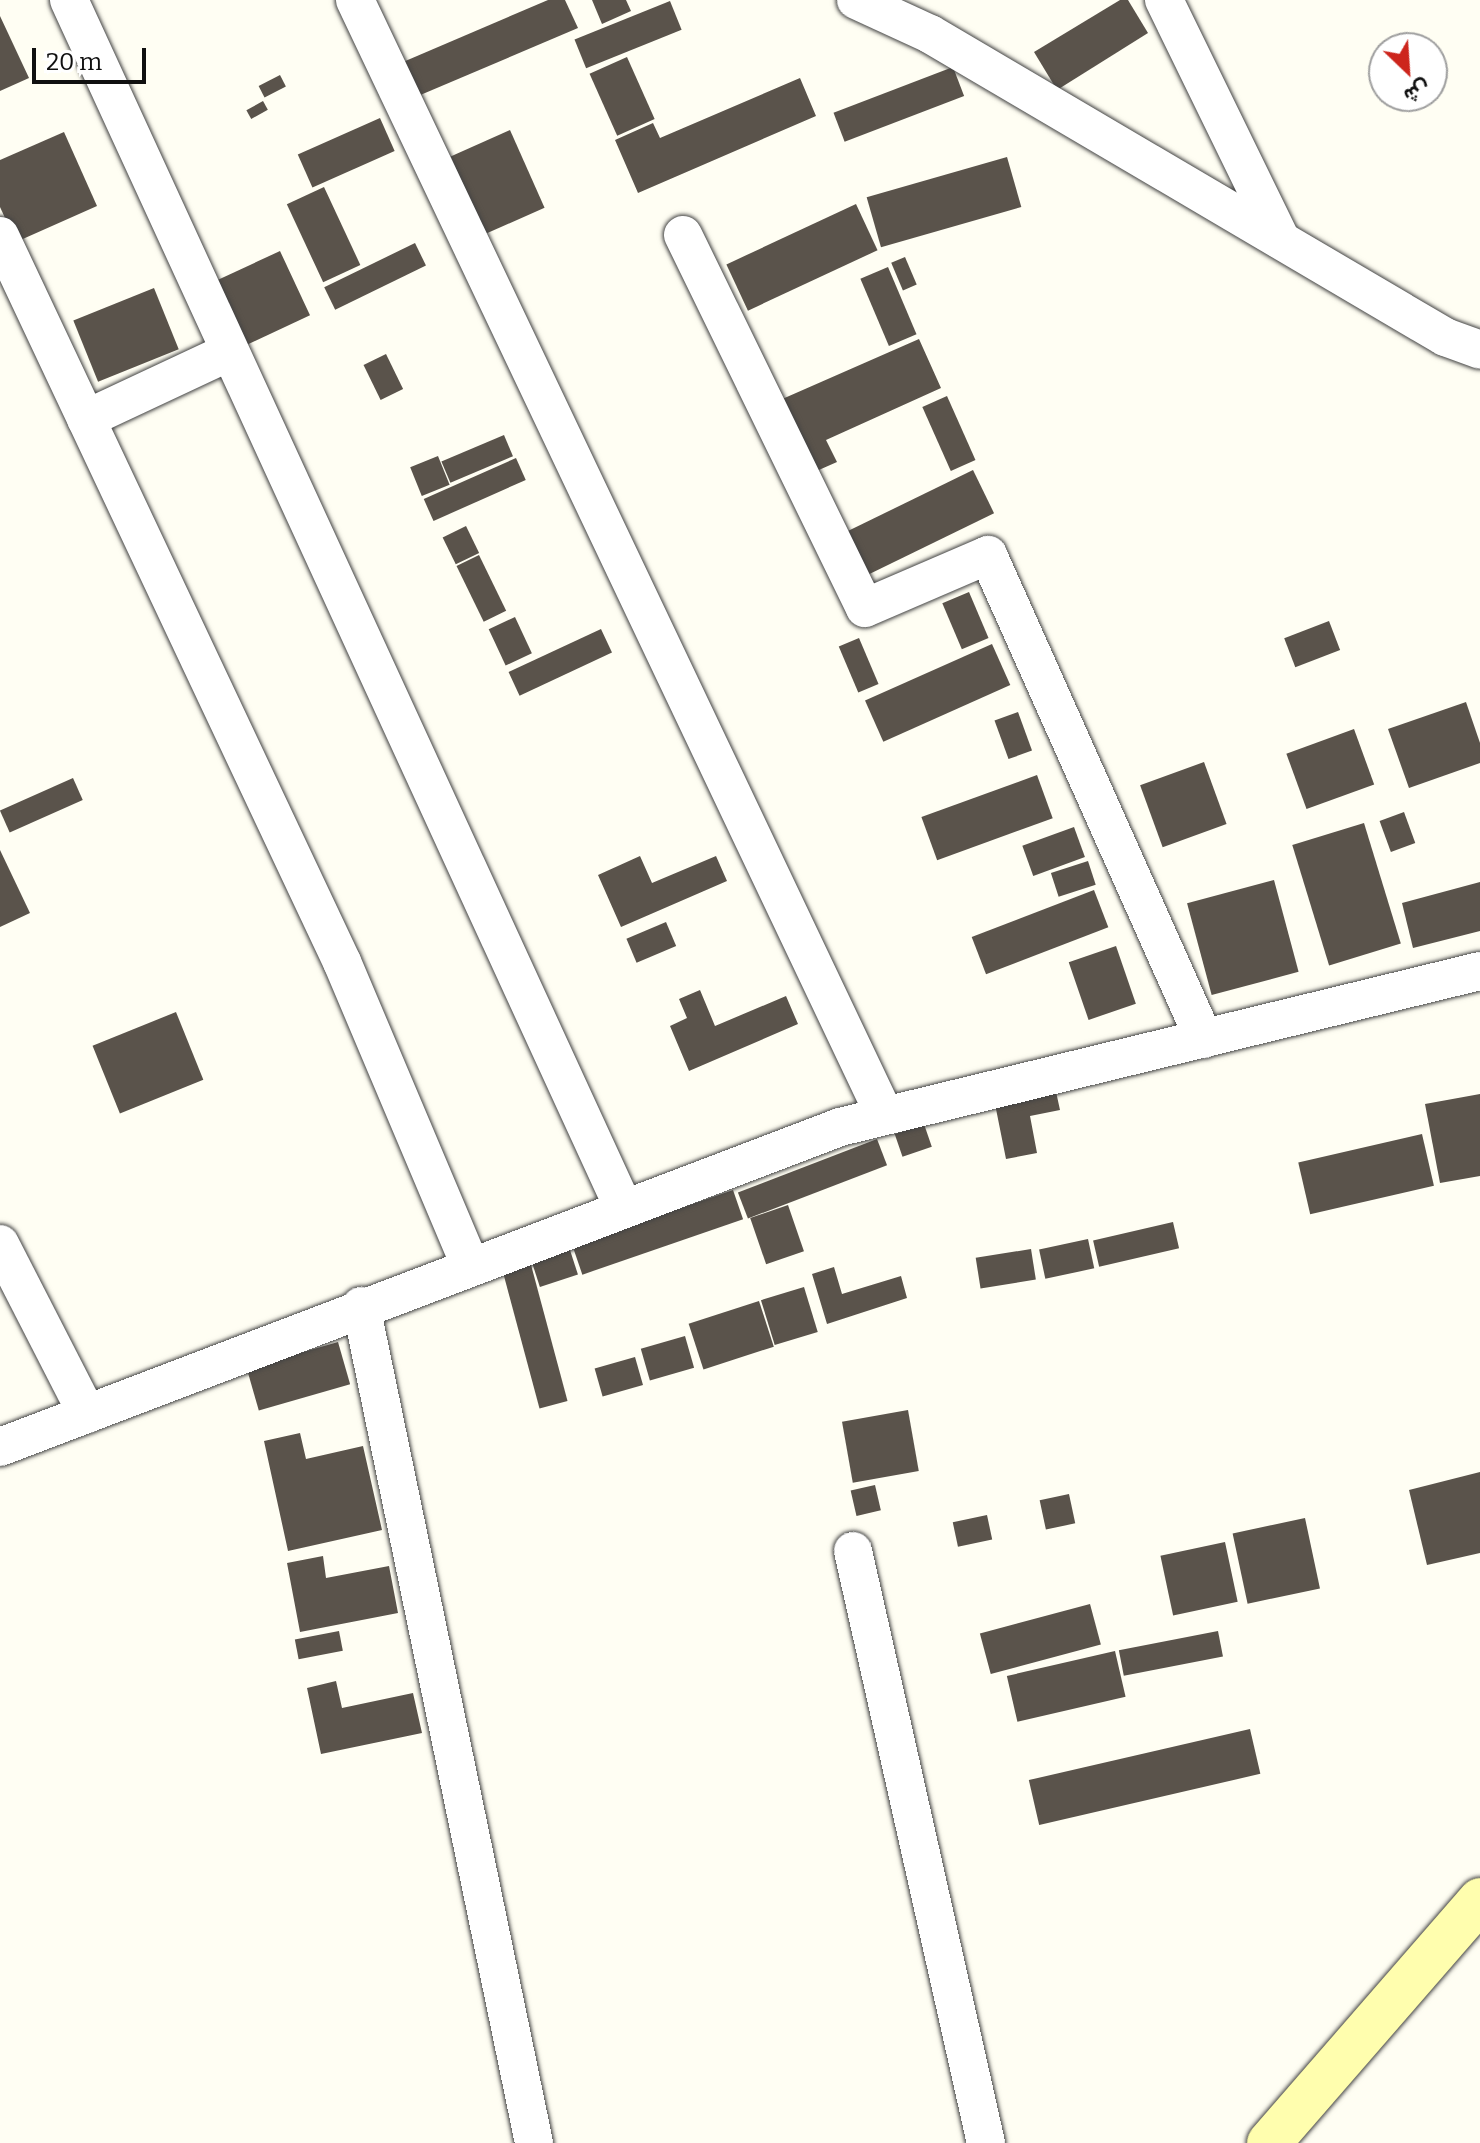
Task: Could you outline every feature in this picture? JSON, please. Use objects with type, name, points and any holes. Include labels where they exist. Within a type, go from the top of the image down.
[{"type":"street","points":[[69,0],[624,1209]]},
{"type":"street","points":[[355,0],[885,1116]]},
{"type":"street","points":[[856,0],[930,34],[1445,337],[1480,350]]},
{"type":"street","points":[[1164,0],[1281,240]]},
{"type":"street","points":[[683,235],[865,608],[988,555],[1204,1039]]},
{"type":"street","points":[[0,236],[342,962],[471,1267]]},
{"type":"street","points":[[86,419],[229,352]]},
{"type":"street","points":[[0,1447],[361,1306],[840,1127],[1480,971]]},
{"type":"street","points":[[0,1244],[87,1414]]},
{"type":"street","points":[[361,1306],[534,2143]]},
{"type":"street","points":[[853,1551],[986,2143]]},
{"type":"street","points":[[1269,2143],[1480,1900]]},
{"type":"building","points":[[548,0],[565,0],[578,28],[418,96],[403,62]]},
{"type":"building","points":[[592,0],[626,0],[631,11],[602,24]]},
{"type":"building","points":[[1120,0],[1128,0],[1148,33],[1057,90],[1034,52]]},
{"type":"building","points":[[670,1],[682,30],[586,68],[575,40]]},
{"type":"building","points":[[0,16],[29,78],[0,91]]},
{"type":"building","points":[[627,57],[655,119],[617,136],[590,74]]},
{"type":"building","points":[[953,67],[964,96],[845,142],[834,113]]},
{"type":"building","points":[[280,75],[286,87],[265,97],[259,86]]},
{"type":"building","points":[[800,78],[816,116],[638,193],[615,140],[653,123],[660,138]]},
{"type":"building","points":[[263,101],[268,110],[251,119],[246,110]]},
{"type":"building","points":[[380,118],[395,151],[312,187],[298,155]]},
{"type":"building","points":[[510,130],[545,208],[485,234],[451,156]]},
{"type":"building","points":[[64,132],[97,206],[16,242],[0,207],[0,160]]},
{"type":"building","points":[[1007,157],[1021,207],[881,247],[867,197]]},
{"type":"building","points":[[324,187],[360,265],[323,282],[287,204]]},
{"type":"building","points":[[856,204],[878,250],[748,311],[726,264]]},
{"type":"building","points":[[415,243],[426,265],[335,310],[324,287]]},
{"type":"building","points":[[280,251],[310,315],[241,347],[211,283]]},
{"type":"building","points":[[905,257],[917,285],[903,290],[891,263]]},
{"type":"building","points":[[888,267],[917,334],[889,346],[860,279]]},
{"type":"building","points":[[154,288],[179,349],[98,382],[73,321]]},
{"type":"building","points":[[919,339],[941,388],[826,440],[837,462],[812,473],[780,400]]},
{"type":"building","points":[[386,354],[403,389],[381,400],[364,365]]},
{"type":"building","points":[[947,396],[975,460],[951,471],[922,407]]},
{"type":"building","points":[[504,435],[513,456],[450,483],[441,462]]},
{"type":"building","points":[[438,456],[450,485],[422,496],[410,467]]},
{"type":"building","points":[[516,458],[526,480],[433,521],[424,499]]},
{"type":"building","points":[[973,470],[994,513],[866,575],[845,532]]},
{"type":"building","points":[[466,526],[479,553],[456,564],[443,537]]},
{"type":"building","points":[[479,555],[506,611],[484,622],[457,566]]},
{"type":"building","points":[[969,592],[989,638],[962,649],[942,603]]},
{"type":"building","points":[[515,617],[532,653],[506,666],[489,629]]},
{"type":"building","points":[[1329,621],[1340,650],[1295,667],[1284,638]]},
{"type":"building","points":[[601,629],[612,653],[520,696],[509,672]]},
{"type":"building","points":[[859,638],[879,684],[858,693],[839,647]]},
{"type":"building","points":[[992,644],[1010,685],[883,742],[865,701]]},
{"type":"building","points":[[1466,702],[1480,743],[1480,763],[1409,788],[1388,729]]},
{"type":"building","points":[[1018,712],[1032,751],[1009,759],[995,721]]},
{"type":"building","points":[[1354,729],[1374,784],[1307,809],[1286,754]]},
{"type":"building","points":[[1204,762],[1227,824],[1163,847],[1140,785]]},
{"type":"building","points":[[1037,775],[1053,818],[937,860],[921,817]]},
{"type":"building","points":[[73,778],[83,800],[10,832],[0,811]]},
{"type":"building","points":[[1404,812],[1415,843],[1391,852],[1380,821]]},
{"type":"building","points":[[1364,823],[1401,943],[1329,965],[1292,845]]},
{"type":"building","points":[[1074,827],[1085,857],[1033,876],[1022,846]]},
{"type":"building","points":[[0,850],[30,913],[0,927]]},
{"type":"building","points":[[640,856],[652,883],[716,856],[727,881],[621,927],[598,875]]},
{"type":"building","points":[[1088,861],[1096,885],[1059,897],[1051,873]]},
{"type":"building","points":[[1274,880],[1299,972],[1212,995],[1187,903]]},
{"type":"building","points":[[1480,882],[1480,931],[1413,948],[1402,903]]},
{"type":"building","points":[[1094,890],[1108,927],[986,974],[972,937]]},
{"type":"building","points":[[666,922],[676,946],[637,963],[626,939]]},
{"type":"building","points":[[1116,946],[1136,1004],[1089,1020],[1069,962]]},
{"type":"building","points":[[700,990],[715,1026],[786,996],[798,1024],[689,1071],[670,1026],[687,1018],[679,999]]},
{"type":"building","points":[[176,1012],[203,1080],[120,1113],[93,1046]]},
{"type":"building","points":[[1055,1087],[1060,1110],[1030,1116],[1037,1153],[1006,1159],[994,1099]]},
{"type":"building","points":[[1480,1094],[1480,1176],[1440,1183],[1425,1104]]},
{"type":"building","points":[[924,1124],[932,1147],[903,1157],[895,1134]]},
{"type":"building","points":[[1422,1134],[1434,1186],[1310,1214],[1298,1163]]},
{"type":"building","points":[[877,1139],[887,1165],[748,1219],[738,1192]]},
{"type":"building","points":[[733,1190],[743,1219],[582,1275],[572,1245]]},
{"type":"building","points":[[788,1205],[804,1251],[766,1264],[750,1218]]},
{"type":"building","points":[[1173,1222],[1179,1248],[1099,1267],[1093,1240]]},
{"type":"building","points":[[1088,1239],[1094,1268],[1045,1279],[1039,1249]]},
{"type":"building","points":[[569,1247],[578,1275],[540,1287],[531,1259]]},
{"type":"building","points":[[1031,1249],[1036,1280],[981,1288],[976,1258]]},
{"type":"building","points":[[530,1261],[568,1401],[540,1409],[502,1269]]},
{"type":"building","points":[[834,1267],[842,1294],[901,1276],[907,1298],[827,1324],[812,1274]]},
{"type":"building","points":[[804,1287],[818,1332],[775,1345],[761,1300]]},
{"type":"building","points":[[759,1301],[774,1347],[703,1370],[689,1324]]},
{"type":"building","points":[[685,1336],[694,1368],[650,1380],[641,1349]]},
{"type":"building","points":[[338,1342],[350,1384],[259,1410],[247,1368]]},
{"type":"building","points":[[635,1357],[643,1385],[603,1396],[595,1369]]},
{"type":"building","points":[[908,1410],[919,1471],[853,1483],[842,1422]]},
{"type":"building","points":[[300,1433],[306,1459],[363,1446],[382,1530],[288,1551],[264,1441]]},
{"type":"building","points":[[1480,1472],[1480,1553],[1427,1565],[1409,1490]]},
{"type":"building","points":[[875,1485],[881,1510],[856,1516],[851,1491]]},
{"type":"building","points":[[1069,1494],[1075,1523],[1046,1530],[1040,1500]]},
{"type":"building","points":[[987,1515],[992,1539],[958,1547],[953,1522]]},
{"type":"building","points":[[1305,1518],[1320,1588],[1248,1604],[1233,1533]]},
{"type":"building","points":[[1225,1542],[1238,1602],[1173,1615],[1160,1556]]},
{"type":"building","points":[[323,1556],[326,1578],[389,1566],[398,1613],[300,1632],[287,1563]]},
{"type":"building","points":[[1090,1604],[1101,1645],[991,1674],[980,1634]]},
{"type":"building","points":[[339,1631],[343,1651],[299,1659],[295,1640]]},
{"type":"building","points":[[1218,1631],[1223,1657],[1124,1676],[1119,1650]]},
{"type":"building","points":[[1115,1651],[1126,1697],[1017,1722],[1007,1676]]},
{"type":"building","points":[[336,1681],[342,1708],[413,1693],[422,1733],[321,1754],[307,1688]]},
{"type":"building","points":[[1250,1729],[1260,1774],[1039,1825],[1029,1780]]}]
